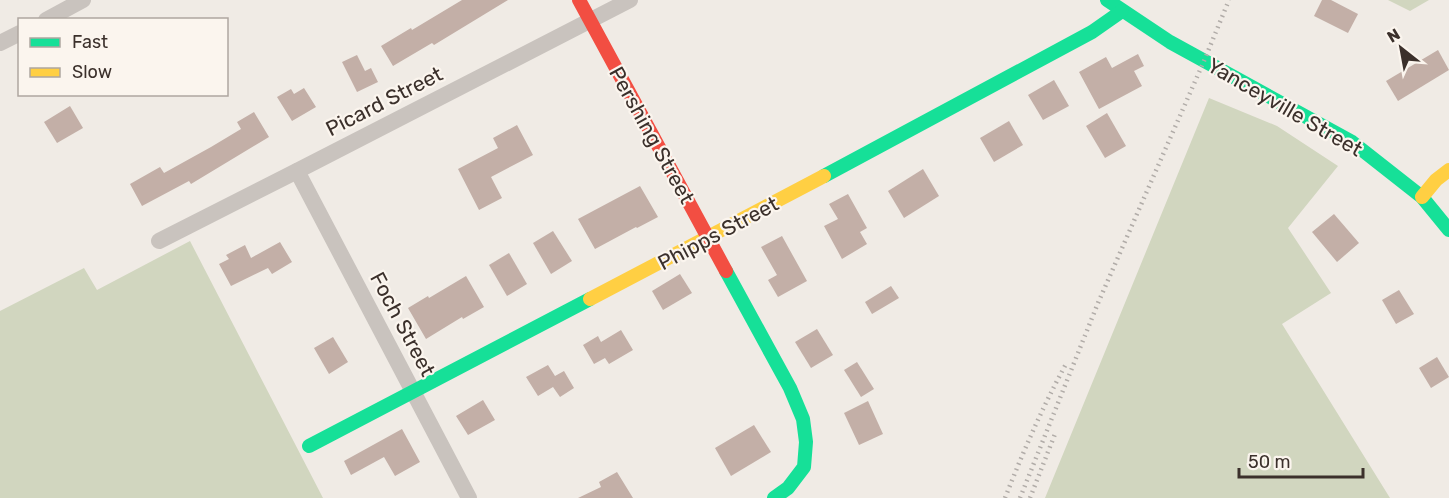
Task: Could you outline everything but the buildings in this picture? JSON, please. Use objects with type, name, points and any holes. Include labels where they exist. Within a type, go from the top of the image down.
[{"type":"street","points":[[50,18],[84,0]]},
{"type":"street","name":"Pershing Street","points":[[579,0],[790,388],[803,419],[806,442],[804,467],[788,488],[774,498]]},
{"type":"street","name":"Picard Street","points":[[159,241],[630,0]]},
{"type":"street","name":"Yanceyville Street","points":[[1107,0],[1170,42],[1352,142],[1422,197],[1449,230]]},
{"type":"street","name":"Phipps Street","points":[[309,446],[708,238],[1092,32],[1122,11]]},
{"type":"street","points":[[0,44],[18,34]]},
{"type":"street","points":[[1422,197],[1436,180],[1449,170]]},
{"type":"street","name":"Foch Street","points":[[297,171],[469,498]]},
{"type":"green space","points":[[1388,0],[1429,0],[1410,11]]},
{"type":"green space","points":[[1209,98],[1277,126],[1338,166],[1288,228],[1331,293],[1282,324],[1390,498],[1045,498]]},
{"type":"green space","points":[[190,241],[323,498],[0,498],[0,311],[84,268],[97,290]]},
{"type":"railway","points":[[1020,498],[1098,303],[1229,0]]},
{"type":"railway","points":[[1005,498],[1033,430],[1066,364]]},
{"type":"railway","points":[[1030,498],[1055,434]]},
{"type":"traffic: fast","points":[[1107,0],[1170,42],[1352,142],[1422,197],[1449,230]]},
{"type":"traffic: fast","points":[[824,176],[1092,32],[1122,11]]},
{"type":"traffic: fast","points":[[726,271],[790,388],[803,419],[806,442],[804,467],[788,488],[774,498]]},
{"type":"traffic: fast","points":[[309,446],[590,299]]},
{"type":"traffic: slow","points":[[1422,197],[1436,180],[1449,170]]},
{"type":"traffic: slow","points":[[590,299],[824,176]]},
{"type":"traffic: jam","points":[[579,0],[726,271]]}]
